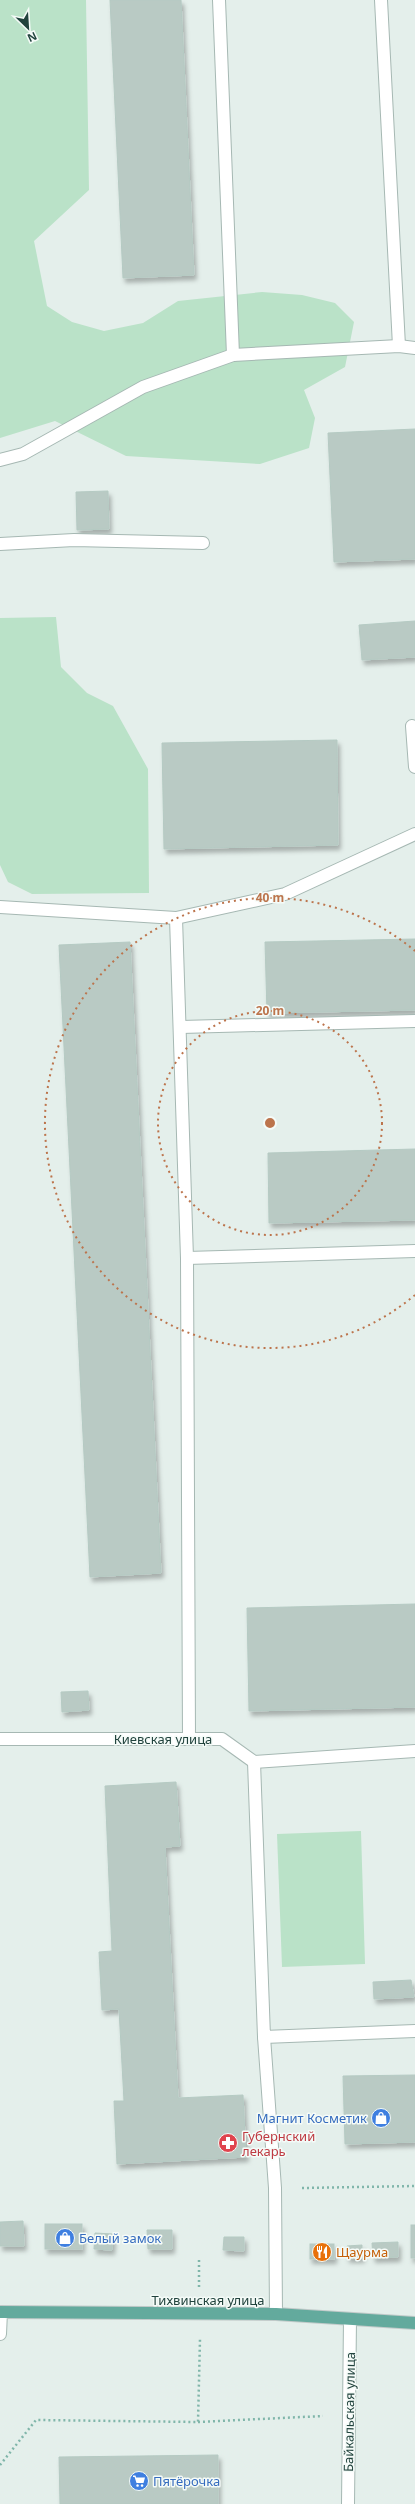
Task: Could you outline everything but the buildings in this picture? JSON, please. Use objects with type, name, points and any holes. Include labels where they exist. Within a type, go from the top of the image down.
[{"type":"main road","name":"Тихвинская улица","points":[[0,2312],[276,2314],[415,2323]]},
{"type":"street","points":[[219,0],[232,355]]},
{"type":"street","points":[[381,0],[399,346]]},
{"type":"street","points":[[0,460],[23,454],[143,387],[232,355],[399,346],[415,348]]},
{"type":"street","points":[[0,544],[74,540],[203,543]]},
{"type":"street","points":[[412,726],[415,768]]},
{"type":"street","points":[[0,907],[176,918],[285,894],[415,834]]},
{"type":"street","points":[[176,918],[181,1027],[187,1258],[189,1739]]},
{"type":"street","points":[[181,1027],[415,1021]]},
{"type":"street","points":[[187,1258],[415,1251]]},
{"type":"street","name":"Киевская улица","points":[[0,1739],[222,1739],[254,1762]]},
{"type":"street","points":[[276,2314],[275,2188],[264,2037],[254,1762],[415,1751]]},
{"type":"street","points":[[264,2037],[415,2031]]},
{"type":"street","points":[[0,2312],[0,2334]]},
{"type":"street","name":"Байкальская улица","points":[[348,2504],[350,2319]]},
{"type":"path","points":[[275,2188],[415,2186]]},
{"type":"path","points":[[198,2422],[199,2260]]},
{"type":"path","points":[[0,2465],[36,2420],[198,2422],[349,2416]]},
{"type":"green space","points":[[0,0],[86,0],[89,190],[34,241],[47,306],[72,322],[104,331],[143,323],[178,301],[262,292],[302,295],[335,303],[354,322],[345,367],[304,390],[315,418],[309,448],[260,464],[126,456],[55,421],[0,438]]},
{"type":"green space","points":[[56,617],[61,667],[87,693],[113,706],[148,769],[149,893],[32,894],[8,882],[0,865],[0,618]]},
{"type":"green space","points":[[361,1831],[365,1964],[282,1967],[277,1834]]},
{"type":"place","name":"Магнит Косметик","points":[[381,2118]]},
{"type":"place","name":"Губернский лекарь","points":[[228,2143]]},
{"type":"place","name":"Белый замок","points":[[65,2238]]},
{"type":"place","name":"Щаурма","points":[[322,2252]]},
{"type":"place","name":"Пятёрочка","points":[[139,2481]]}]
